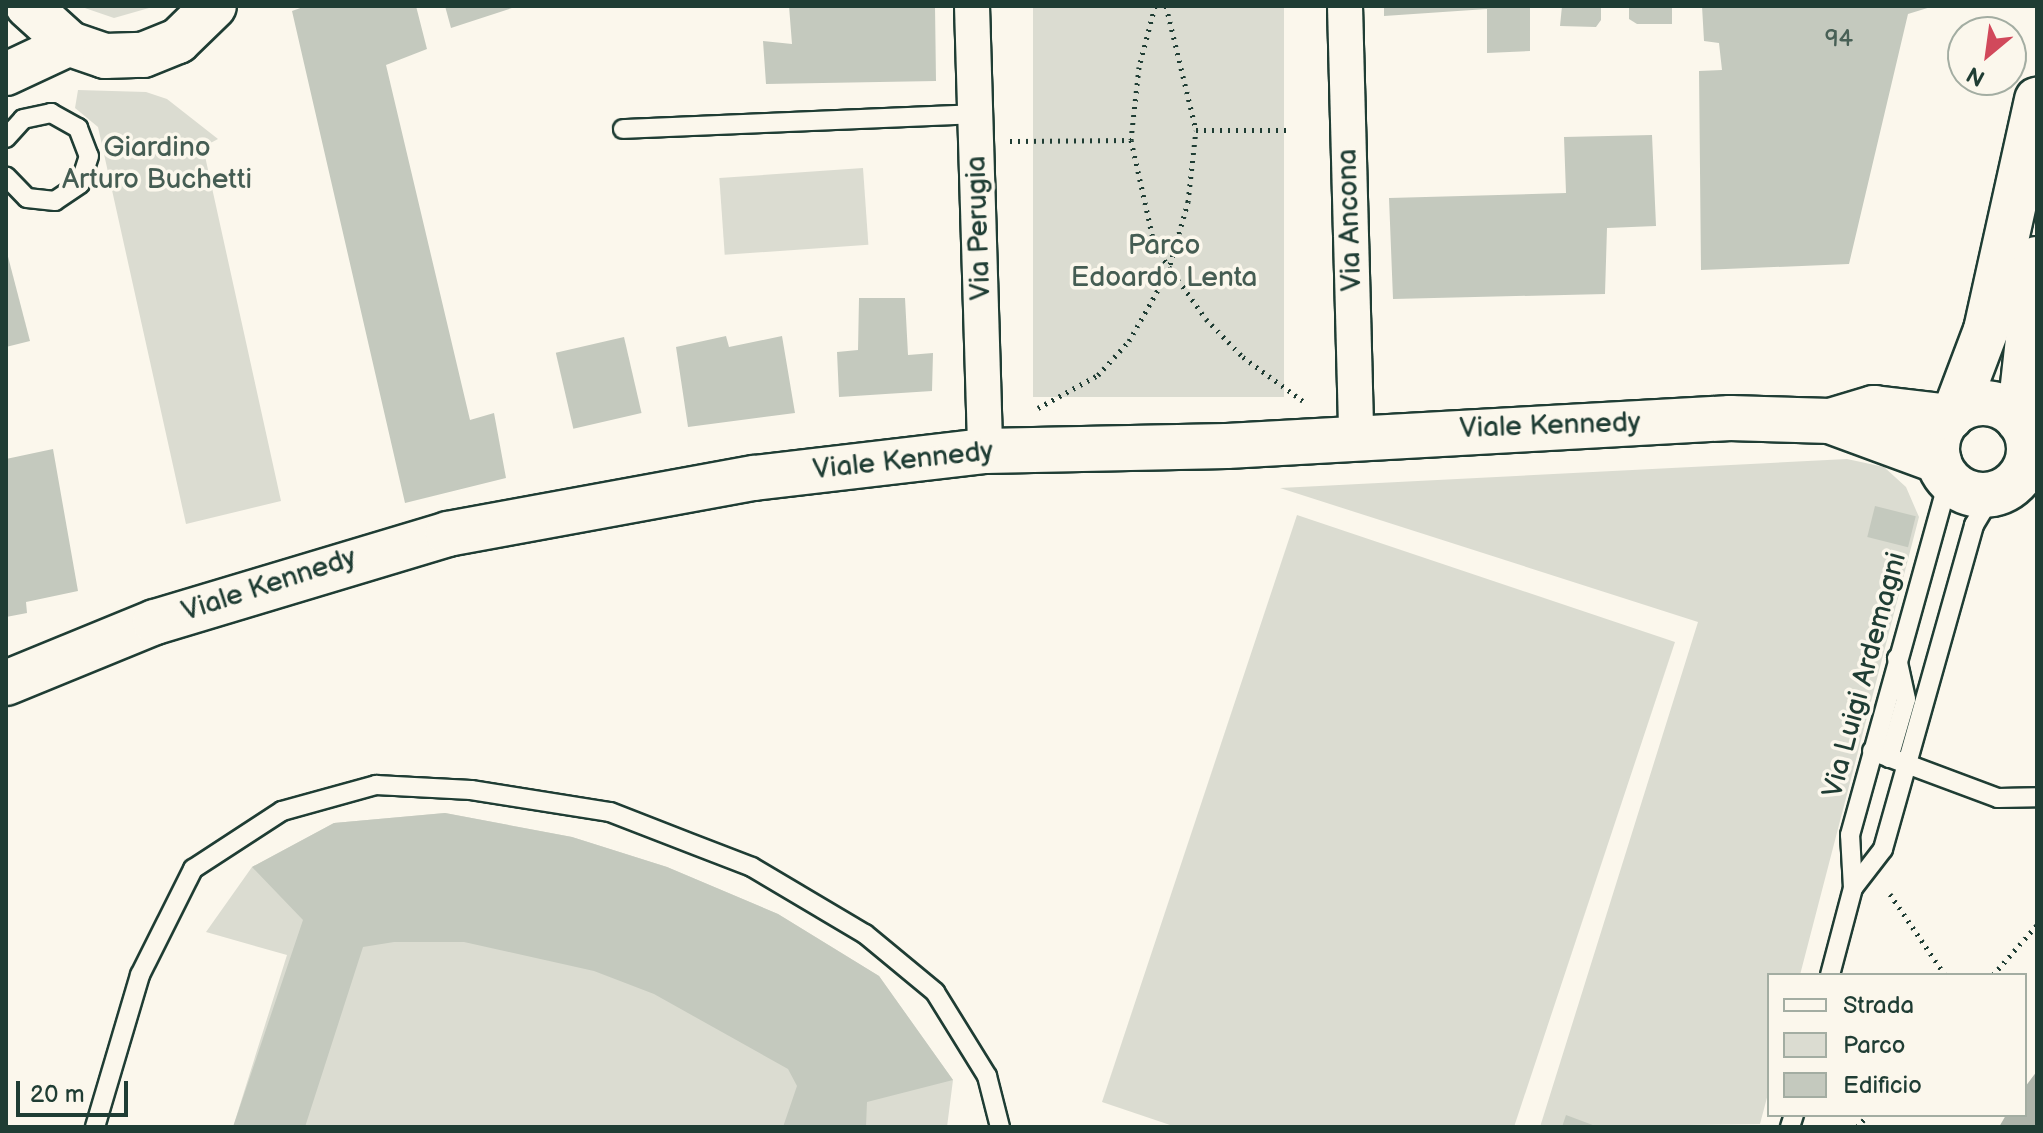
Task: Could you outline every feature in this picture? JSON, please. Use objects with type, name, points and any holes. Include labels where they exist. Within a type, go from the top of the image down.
[{"type":"main road","points":[[28,6],[70,44],[105,56],[143,55],[178,41],[214,6]]},
{"type":"main road","points":[[1944,470],[1939,438],[1953,414],[1986,330],[2037,100]]},
{"type":"main road","points":[[1830,421],[1944,470],[1969,492],[2018,477],[2029,443],[2019,421],[2037,259]]},
{"type":"main road","points":[[1830,421],[1874,408],[1953,414],[1982,403],[2019,421]]},
{"type":"main road","name":"Viale Kennedy","points":[[6,683],[155,622],[448,534],[754,478],[985,451],[1227,446],[1356,434],[1730,418],[1830,421]]},
{"type":"street","name":"Via Perugia","points":[[972,6],[985,451]]},
{"type":"street","name":"Via Ancona","points":[[1345,6],[1356,434]]},
{"type":"street","points":[[6,74],[70,44]]},
{"type":"lane","points":[[6,138],[23,119],[51,113],[78,128],[89,156],[80,184],[55,201],[27,198],[6,176]]},
{"type":"lane","points":[[623,129],[976,128]]},
{"type":"lane","name":"Via Luigi Ardemagni","points":[[1853,888],[1883,849],[1896,655],[1944,470]]},
{"type":"lane","name":"Via Luigi Ardemagni","points":[[1831,973],[1853,888],[1850,835],[1889,758],[1974,525],[2018,477]]},
{"type":"lane","points":[[1889,758],[1998,798],[2037,797]]},
{"type":"lane","points":[[95,1127],[140,975],[193,869],[282,811],[376,785],[471,790],[610,812],[752,867],[865,934],[935,992],[987,1076],[1000,1127]]},
{"type":"path","points":[[1155,6],[1139,67],[1131,140],[1151,234],[1168,272],[1243,357],[1292,393]]},
{"type":"path","points":[[1031,413],[1098,375],[1129,341],[1168,272],[1188,202],[1196,130],[1166,6]]},
{"type":"path","points":[[976,128],[1131,140]]},
{"type":"path","points":[[1196,130],[1286,130]]},
{"type":"path","points":[[1890,894],[1944,973]]},
{"type":"path","points":[[1995,973],[2037,925]]},
{"type":"green space","points":[[79,6],[156,6],[114,18]]},
{"type":"green space","name":"Parco Edoardo Lenta","points":[[1033,6],[1284,6],[1284,397],[1033,397]]},
{"type":"green space","name":"Giardino Arturo Buchetti","points":[[78,90],[146,92],[167,99],[218,139],[203,147],[281,501],[186,524],[98,127],[75,108]]},
{"type":"green space","points":[[863,168],[868,245],[725,255],[719,178]]},
{"type":"green space","points":[[1847,459],[1884,467],[1906,487],[1919,517],[1801,973],[1767,973],[1767,1098],[1760,1124],[1540,1127],[1698,622],[1280,488]]},
{"type":"green space","points":[[1297,515],[1675,642],[1514,1127],[1176,1127],[1102,1102]]},
{"type":"green space","points":[[445,813],[572,837],[667,867],[778,914],[879,976],[953,1080],[947,1127],[233,1127],[287,955],[206,932],[252,867],[334,823]]},
{"type":"shaded area","points":[[2037,1071],[2037,1127],[1999,1127],[2005,1117],[2027,1117],[2027,1084]]},
{"type":"building","points":[[306,6],[416,6],[427,49],[386,65],[470,420],[494,413],[506,478],[405,503],[292,11]]},
{"type":"building","points":[[445,6],[515,6],[515,7],[451,28]]},
{"type":"building","points":[[789,6],[935,6],[936,81],[766,84],[763,41],[792,44]]},
{"type":"building","points":[[1384,6],[1530,6],[1530,51],[1487,53],[1487,9],[1384,16]]},
{"type":"building","points":[[1562,6],[1601,6],[1601,20],[1596,27],[1560,26]]},
{"type":"building","points":[[1629,6],[1672,6],[1672,24],[1637,24],[1629,19]]},
{"type":"building","points":[[1702,6],[1934,6],[1908,14],[1849,264],[1701,270],[1699,71],[1722,70],[1719,43],[1704,41]]},
{"type":"building","points":[[1652,135],[1656,226],[1607,228],[1605,294],[1393,299],[1389,198],[1566,193],[1564,137]]},
{"type":"building","points":[[6,249],[30,341],[6,347]]},
{"type":"building","points":[[859,298],[905,298],[908,355],[933,353],[932,391],[839,397],[837,352],[858,350]]},
{"type":"building","points":[[726,336],[729,347],[782,336],[795,413],[688,427],[676,347]]},
{"type":"building","points":[[624,337],[642,413],[573,429],[556,353]]},
{"type":"building","points":[[53,449],[78,591],[26,602],[27,613],[6,617],[6,459]]},
{"type":"building","points":[[1875,506],[1916,516],[1908,547],[1867,537]]},
{"type":"building","points":[[445,813],[572,837],[667,867],[778,914],[879,976],[953,1080],[867,1102],[866,1127],[783,1127],[797,1086],[788,1069],[654,994],[594,971],[464,942],[394,942],[363,947],[305,1127],[233,1127],[303,920],[252,867],[334,823]]},
{"type":"building","points":[[1566,1115],[1598,1127],[1562,1127]]}]
